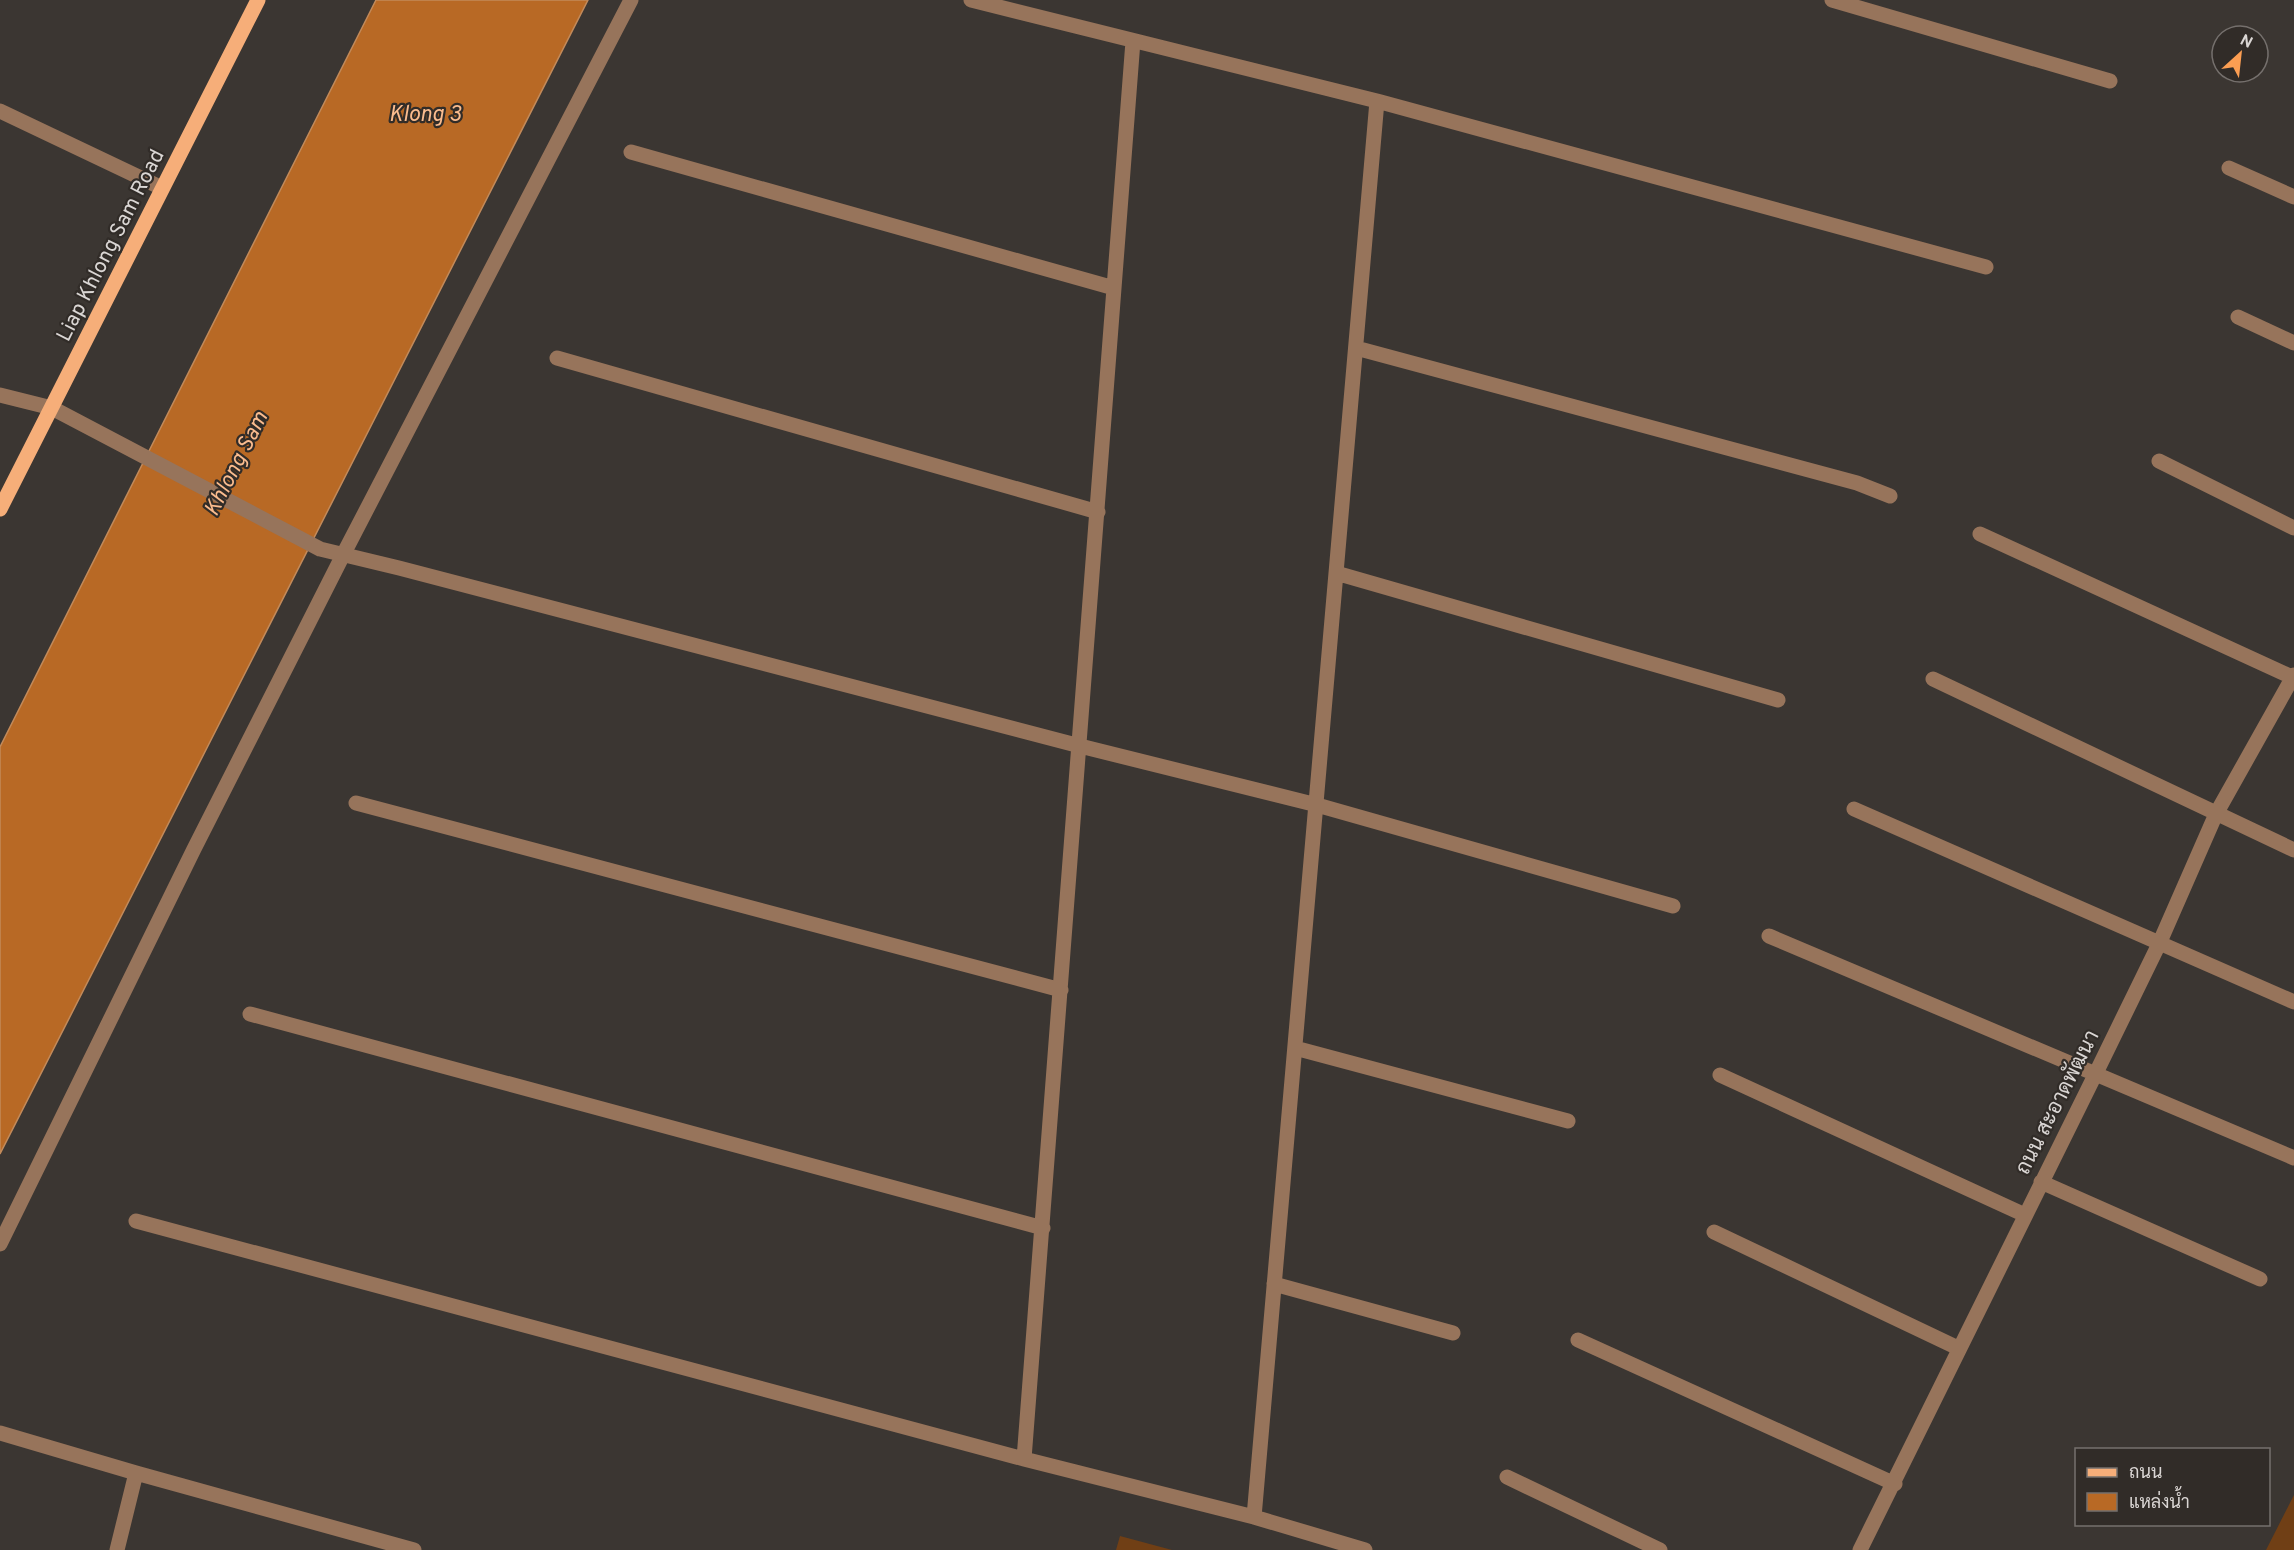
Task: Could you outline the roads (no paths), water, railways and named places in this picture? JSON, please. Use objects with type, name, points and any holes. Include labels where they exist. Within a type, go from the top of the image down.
[{"type":"main road","name":"Liap Khlong Sam Road","points":[[0,509],[258,0]]},
{"type":"street","points":[[0,1244],[194,849],[343,555],[631,0]]},
{"type":"street","points":[[971,0],[1377,101],[1986,267]]},
{"type":"street","points":[[1832,0],[2110,81]]},
{"type":"street","points":[[1024,1459],[1133,41]]},
{"type":"street","points":[[1254,1516],[1377,101]]},
{"type":"street","points":[[0,111],[162,188]]},
{"type":"street","points":[[631,152],[1114,288]]},
{"type":"street","points":[[2229,168],[2294,197]]},
{"type":"street","points":[[2238,317],[2294,343]]},
{"type":"street","points":[[1356,348],[1857,483],[1890,496]]},
{"type":"street","points":[[557,358],[1098,512]]},
{"type":"street","points":[[0,395],[52,408],[320,549],[1317,805],[1673,906]]},
{"type":"street","points":[[2159,461],[2294,528]]},
{"type":"street","points":[[1980,534],[2294,677]]},
{"type":"street","points":[[1336,573],[1778,700]]},
{"type":"street","name":"ถนน สะอาดพัฒนา","points":[[1860,1550],[1895,1484],[1958,1348],[2159,944],[2216,814],[2294,677]]},
{"type":"street","points":[[1933,679],[2294,850]]},
{"type":"street","points":[[356,803],[1061,990]]},
{"type":"street","points":[[1854,809],[2294,1002]]},
{"type":"street","points":[[1768,936],[2294,1158]]},
{"type":"street","points":[[250,1014],[1043,1228]]},
{"type":"street","points":[[1295,1048],[1568,1121]]},
{"type":"street","points":[[1720,1075],[2025,1215]]},
{"type":"street","points":[[2041,1182],[2260,1279]]},
{"type":"street","points":[[136,1221],[1024,1459],[1254,1516],[1365,1550]]},
{"type":"street","points":[[1714,1232],[1958,1348]]},
{"type":"street","points":[[1274,1284],[1453,1333]]},
{"type":"street","points":[[1578,1340],[1895,1484]]},
{"type":"street","points":[[0,1433],[414,1550]]},
{"type":"street","points":[[117,1550],[136,1473]]},
{"type":"street","points":[[1507,1477],[1660,1550]]},
{"type":"water","name":"Klong 3","points":[[376,0],[588,0],[0,1154],[0,747]]},
{"type":"water label","name":"Khlong Sam","points":[[235,463]]}]
